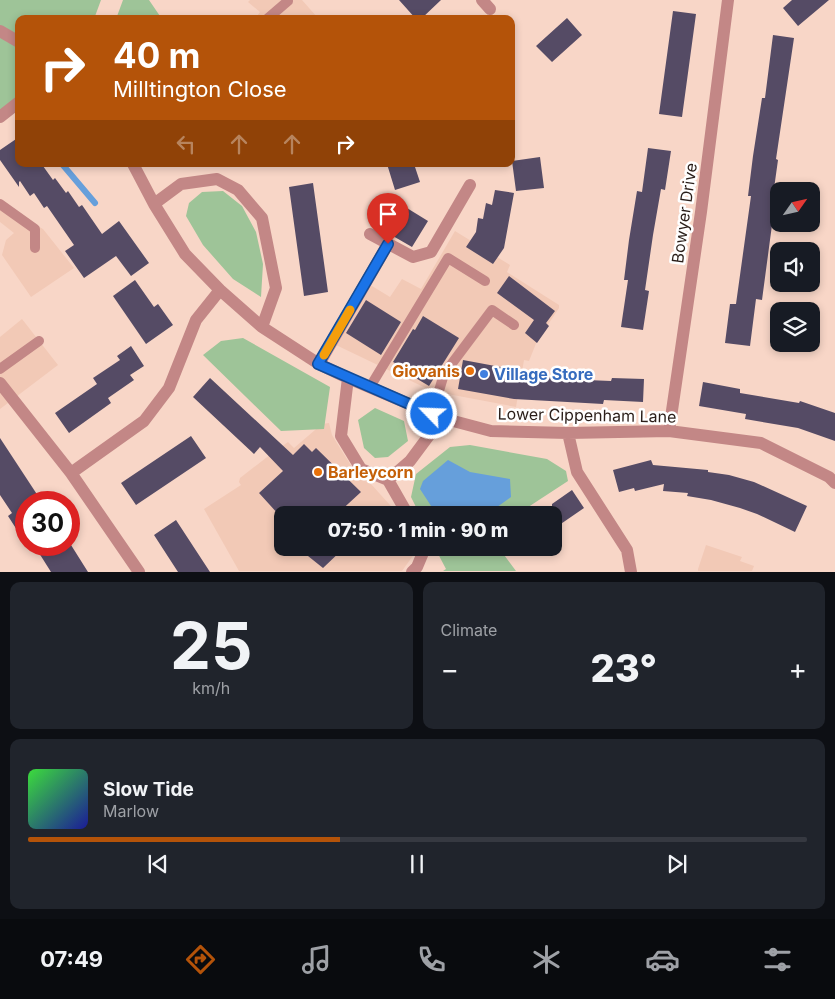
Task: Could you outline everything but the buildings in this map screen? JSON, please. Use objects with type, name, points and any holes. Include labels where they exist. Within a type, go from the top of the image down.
[{"type":"street","name":"Bowyer Drive","points":[[669,430],[701,212],[728,0]]},
{"type":"street","points":[[0,30],[15,39]]},
{"type":"street","points":[[0,117],[15,105]]},
{"type":"street","name":"Lower Cippenham Lane","points":[[134,167],[185,254],[220,290],[262,327],[318,364],[348,378],[437,416],[491,431],[568,433],[669,430],[761,443],[829,477],[835,483]]},
{"type":"street","points":[[154,204],[181,184],[217,178],[238,190],[262,218],[276,288],[262,327]]},
{"type":"street","points":[[370,234],[413,257],[431,252],[470,185]]},
{"type":"street","points":[[318,364],[388,244]]},
{"type":"street","points":[[71,473],[144,421],[169,388],[196,320],[220,290]]},
{"type":"street","points":[[348,378],[340,436],[361,469],[388,480],[403,506]]},
{"type":"street","points":[[0,383],[71,473],[139,572]]},
{"type":"street","points":[[388,480],[410,461],[437,416]]},
{"type":"street","points":[[568,433],[577,472],[627,550],[631,572]]},
{"type":"street","points":[[412,572],[417,567],[422,556]]},
{"type":"lane","points":[[272,15],[288,1]]},
{"type":"lane","points":[[0,204],[35,229],[35,248]]},
{"type":"lane","points":[[370,387],[448,258],[486,281]]},
{"type":"lane","points":[[437,416],[444,374],[492,310],[514,325]]},
{"type":"lane","points":[[0,369],[39,341]]},
{"type":"shaded area","points":[[250,0],[302,0],[315,15],[258,15],[260,12],[248,2]]},
{"type":"shaded area","points":[[0,202],[14,213],[43,229],[74,268],[31,297],[2,255],[6,240],[14,233],[0,222]]},
{"type":"shaded area","points":[[455,231],[510,265],[507,272],[559,305],[559,308],[537,341],[529,361],[524,360],[516,407],[432,391],[336,345],[369,287],[372,286],[390,297],[402,279],[421,289]]},
{"type":"shaded area","points":[[22,319],[58,365],[0,409],[0,337]]},
{"type":"shaded area","points":[[329,423],[332,435],[350,464],[359,474],[361,473],[391,506],[274,506],[274,556],[413,556],[402,571],[239,571],[204,509],[241,485],[239,482],[240,478],[271,454],[288,442],[294,448],[322,424]]},
{"type":"shaded area","points":[[706,545],[742,557],[740,561],[754,566],[752,571],[698,571]]},
{"type":"green space","points":[[0,0],[101,0],[95,15],[15,15],[15,102],[0,112]]},
{"type":"green space","points":[[123,0],[149,0],[159,15],[117,15]]},
{"type":"green space","points":[[223,191],[242,206],[256,232],[263,264],[261,297],[233,279],[203,245],[186,216],[189,203],[202,192]]},
{"type":"green space","points":[[243,338],[330,387],[324,429],[281,431],[203,355],[221,341]]},
{"type":"green space","points":[[375,408],[404,421],[408,441],[388,457],[375,458],[364,448],[358,420]]},
{"type":"green space","points":[[470,445],[547,459],[566,471],[568,481],[530,506],[416,506],[411,497],[416,474],[450,447]]},
{"type":"green space","points":[[439,556],[505,556],[516,571],[443,571],[446,569]]},
{"type":"water","points":[[448,460],[470,472],[510,479],[511,497],[498,506],[431,506],[420,489],[423,481]]},
{"type":"waterway","points":[[65,167],[95,203]]},
{"type":"slow traffic","points":[[324,355],[350,310]]},
{"type":"place","name":"Giovanis","points":[[470,371]]},
{"type":"place","name":"Village Store","points":[[484,374]]},
{"type":"place","name":"Barleycorn","points":[[318,472]]},
{"type":"route","points":[[388,244],[318,364],[432,414]]}]
